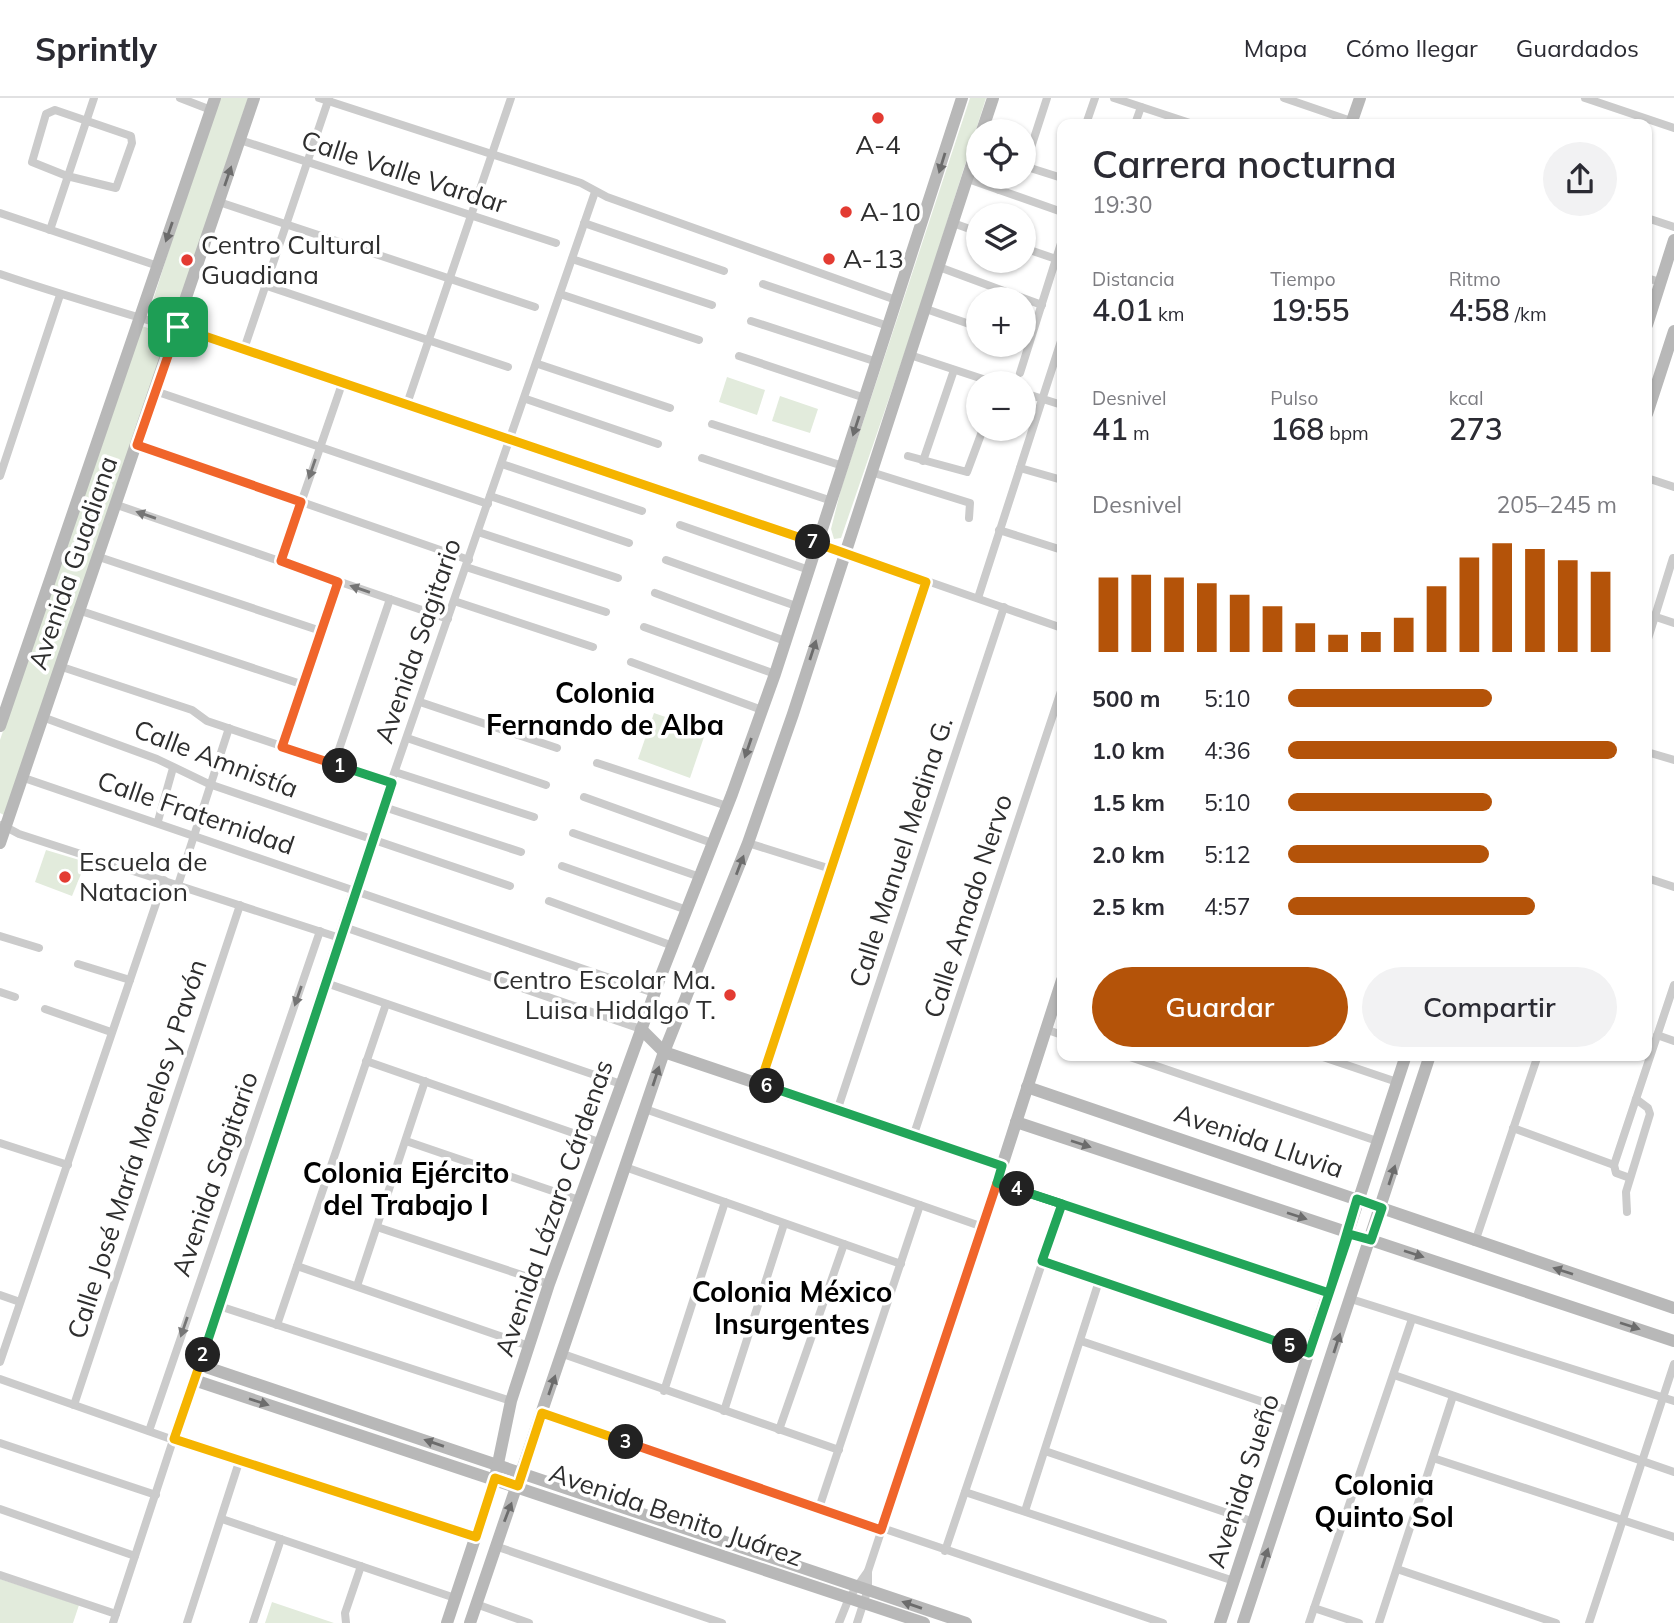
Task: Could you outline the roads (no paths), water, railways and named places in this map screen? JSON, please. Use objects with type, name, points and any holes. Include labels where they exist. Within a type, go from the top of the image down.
[{"type":"street","points":[[50,230],[94,98]]},
{"type":"street","points":[[180,98],[213,104]]},
{"type":"street","name":"Avenida Guadiana","points":[[1,833],[45,718],[254,98]]},
{"type":"street","points":[[407,404],[510,98]]},
{"type":"street","name":"Avenida Lázaro Cárdenas","points":[[447,1623],[497,1472],[511,1401],[529,1346],[599,1142],[775,674],[961,98]]},
{"type":"street","points":[[986,119],[993,98]]},
{"type":"street","points":[[1036,131],[1047,98]]},
{"type":"street","points":[[1088,119],[1095,98]]},
{"type":"street","points":[[1114,98],[1178,119]]},
{"type":"street","points":[[1284,98],[1344,119]]},
{"type":"street","points":[[1356,119],[1360,98]]},
{"type":"street","points":[[1585,98],[1647,119]]},
{"type":"street","points":[[244,349],[325,99],[581,183],[595,192],[896,300]]},
{"type":"street","name":"Avenida Guadiana","points":[[0,726],[213,104]]},
{"type":"street","points":[[1137,119],[1141,107]]},
{"type":"street","points":[[49,110],[86,121],[132,138],[116,188],[67,176],[32,162],[49,110]]},
{"type":"street","points":[[1652,121],[1674,128]]},
{"type":"street","name":"Calle Valle Vardar","points":[[240,140],[556,243]]},
{"type":"street","points":[[1036,170],[1057,176]]},
{"type":"street","name":"Avenida Lázaro Cárdenas","points":[[470,1623],[664,1052],[748,843],[966,185]]},
{"type":"street","points":[[999,190],[1057,210]]},
{"type":"street","name":"Avenida Sagitario","points":[[113,1623],[326,982],[354,890],[538,365],[595,192]]},
{"type":"street","points":[[219,202],[535,307]]},
{"type":"street","points":[[0,213],[158,266]]},
{"type":"street","points":[[1652,220],[1674,227]]},
{"type":"street","points":[[584,223],[724,271]]},
{"type":"street","points":[[953,223],[966,228]]},
{"type":"street","points":[[1652,308],[1674,240]]},
{"type":"street","points":[[1036,252],[1056,259]]},
{"type":"street","points":[[1036,321],[1057,256]]},
{"type":"street","points":[[572,259],[712,305]]},
{"type":"street","points":[[939,267],[1042,305]]},
{"type":"street","points":[[0,274],[139,320],[178,327],[343,381],[817,544],[845,551],[926,582],[1057,626]]},
{"type":"street","points":[[1652,280],[1660,282]]},
{"type":"street","points":[[763,284],[888,326]]},
{"type":"street","points":[[264,285],[508,367]]},
{"type":"street","points":[[560,293],[699,341]]},
{"type":"street","points":[[0,476],[60,295]]},
{"type":"street","points":[[926,309],[966,323]]},
{"type":"street","points":[[751,321],[877,362]]},
{"type":"street","points":[[1652,400],[1671,348],[1674,331]]},
{"type":"street","points":[[978,598],[1057,353]]},
{"type":"street","points":[[910,355],[966,374]]},
{"type":"street","points":[[739,356],[865,398]]},
{"type":"street","points":[[538,365],[670,408]]},
{"type":"street","points":[[923,461],[954,370]]},
{"type":"street","points":[[281,561],[343,381]]},
{"type":"street","points":[[155,391],[629,543]]},
{"type":"street","points":[[1036,397],[1057,404]]},
{"type":"street","points":[[526,399],[658,444]]},
{"type":"street","points":[[712,424],[843,466]]},
{"type":"street","points":[[908,456],[967,472],[979,441]]},
{"type":"street","points":[[137,445],[606,612]]},
{"type":"street","points":[[702,458],[832,500]]},
{"type":"street","points":[[502,464],[642,511]]},
{"type":"street","points":[[1020,468],[1057,479]]},
{"type":"street","points":[[871,472],[970,503],[969,518]]},
{"type":"street","points":[[1652,480],[1674,487]]},
{"type":"street","points":[[117,505],[448,619]]},
{"type":"street","points":[[680,525],[809,570]]},
{"type":"street","points":[[999,530],[1057,548]]},
{"type":"street","points":[[478,532],[618,578]]},
{"type":"street","points":[[99,557],[321,631]]},
{"type":"street","points":[[1652,613],[1674,558]]},
{"type":"street","points":[[666,560],[796,607]]},
{"type":"street","points":[[282,747],[338,582]]},
{"type":"street","points":[[760,1084],[926,582]]},
{"type":"street","points":[[655,593],[785,640]]},
{"type":"street","points":[[334,764],[390,599]]},
{"type":"street","points":[[454,601],[593,647]]},
{"type":"street","name":"Calle Manuel Medina G.","points":[[837,1111],[1004,607]]},
{"type":"street","points":[[81,611],[303,685]]},
{"type":"street","points":[[1652,616],[1674,623]]},
{"type":"street","points":[[644,627],[775,674]]},
{"type":"street","points":[[631,662],[762,709]]},
{"type":"street","points":[[62,667],[192,710],[207,721],[392,783]]},
{"type":"street","points":[[420,702],[557,748]]},
{"type":"street","name":"Calle Amado Nervo","points":[[913,1137],[1057,703]]},
{"type":"street","name":"Calle Amnistía","points":[[45,718],[157,759],[209,784],[373,837],[387,846],[510,886]]},
{"type":"street","points":[[178,885],[229,728]]},
{"type":"street","points":[[407,738],[546,785]]},
{"type":"street","points":[[1652,753],[1674,760]]},
{"type":"street","points":[[597,763],[727,806]]},
{"type":"street","points":[[158,821],[173,768]]},
{"type":"street","points":[[396,772],[534,817]]},
{"type":"street","name":"Calle Fraternidad","points":[[24,778],[194,833],[369,897],[654,993]]},
{"type":"street","points":[[584,797],[712,843]]},
{"type":"street","points":[[383,807],[521,852]]},
{"type":"street","points":[[1,833],[19,834],[340,938]]},
{"type":"street","points":[[573,833],[700,877]]},
{"type":"street","points":[[748,843],[831,870]]},
{"type":"street","points":[[562,866],[687,910]]},
{"type":"street","points":[[0,1362],[164,880]]},
{"type":"street","points":[[1652,880],[1674,887]]},
{"type":"street","points":[[549,901],[673,946]]},
{"type":"street","name":"Calle José María Morelos y Pavón","points":[[74,1405],[240,905]]},
{"type":"street","points":[[344,927],[641,1029],[664,1052],[1002,1166]]},
{"type":"street","name":"Avenida Sagitario","points":[[149,1431],[320,932]]},
{"type":"street","points":[[0,936],[39,948]]},
{"type":"street","points":[[78,964],[130,980]]},
{"type":"street","points":[[326,982],[621,1084]]},
{"type":"street","points":[[1652,1050],[1674,985]]},
{"type":"street","points":[[0,992],[15,997]]},
{"type":"street","points":[[857,1623],[881,1530],[983,1227],[1057,994]]},
{"type":"street","points":[[277,1325],[386,1004]]},
{"type":"street","points":[[45,1009],[111,1032]]},
{"type":"street","points":[[1045,1029],[1057,1033]]},
{"type":"street","points":[[1657,1035],[1674,1041]]},
{"type":"street","points":[[366,1061],[599,1142]]},
{"type":"street","points":[[1142,1061],[1377,1141]]},
{"type":"street","points":[[1335,1061],[1397,1082]]},
{"type":"street","name":"Avenida Sueño","points":[[1220,1623],[1404,1061]]},
{"type":"street","name":"Avenida Sueño","points":[[1243,1623],[1382,1208],[1428,1061]]},
{"type":"street","points":[[1475,1242],[1536,1061]]},
{"type":"street","points":[[1630,1178],[1616,1173],[1614,1164],[1648,1061]]},
{"type":"street","points":[[357,1286],[425,1081]]},
{"type":"street","name":"Avenida Lluvia","points":[[1027,1087],[1674,1308]]},
{"type":"street","points":[[1627,1212],[1630,1178],[1650,1114],[1648,1108],[1636,1099]]},
{"type":"street","points":[[645,1109],[983,1227]]},
{"type":"street","points":[[1016,1122],[1674,1341]]},
{"type":"street","points":[[1513,1128],[1614,1164]]},
{"type":"street","points":[[406,1141],[579,1200]]},
{"type":"street","points":[[0,1143],[68,1165]]},
{"type":"street","points":[[625,1167],[901,1264]]},
{"type":"street","points":[[997,1183],[1329,1293]]},
{"type":"street","points":[[664,1391],[725,1202]]},
{"type":"street","points":[[945,1551],[1062,1204]]},
{"type":"street","points":[[819,1508],[920,1205]]},
{"type":"street","points":[[724,1411],[784,1224]]},
{"type":"street","points":[[377,1227],[550,1284]]},
{"type":"street","points":[[779,1430],[844,1244]]},
{"type":"street","points":[[1042,1261],[1309,1353]]},
{"type":"street","points":[[297,1266],[529,1346]]},
{"type":"street","points":[[1025,1511],[1099,1282]]},
{"type":"street","points":[[0,1295],[20,1302]]},
{"type":"street","points":[[1352,1299],[1674,1401]]},
{"type":"street","points":[[219,1306],[511,1401]]},
{"type":"street","points":[[1309,1623],[1412,1320]]},
{"type":"street","points":[[1082,1341],[1290,1412]]},
{"type":"street","points":[[562,1354],[839,1450]]},
{"type":"street","points":[[1588,1623],[1674,1364]]},
{"type":"street","name":"Avenida Benito Juárez","points":[[200,1365],[497,1472]]},
{"type":"street","points":[[1394,1376],[1674,1472]]},
{"type":"street","points":[[0,1379],[149,1431],[476,1537]]},
{"type":"street","name":"Avenida Benito Juárez","points":[[194,1380],[520,1479],[863,1593]]},
{"type":"street","points":[[1379,1623],[1453,1396]]},
{"type":"street","points":[[542,1413],[881,1530],[1163,1623]]},
{"type":"street","points":[[0,1443],[156,1495]]},
{"type":"street","points":[[1045,1451],[1254,1522]]},
{"type":"street","points":[[1433,1458],[1674,1537]]},
{"type":"street","points":[[187,1623],[240,1460]]},
{"type":"street","name":"Avenida Benito Juárez","points":[[520,1479],[849,1598],[863,1593]]},
{"type":"street","points":[[965,1492],[1234,1581]]},
{"type":"street","points":[[0,1509],[135,1556]]},
{"type":"street","points":[[222,1519],[455,1598]]},
{"type":"street","points":[[253,1623],[281,1539]]},
{"type":"street","points":[[495,1546],[722,1623]]},
{"type":"street","points":[[346,1623],[344,1617],[361,1566]]},
{"type":"street","points":[[1397,1569],[1556,1623]]},
{"type":"street","points":[[0,1575],[116,1614]]},
{"type":"street","points":[[863,1593],[924,1623]]},
{"type":"street","points":[[863,1593],[966,1623]]},
{"type":"street","points":[[839,1623],[849,1598]]},
{"type":"street","points":[[477,1604],[529,1623]]},
{"type":"street","points":[[1314,1608],[1359,1623]]},
{"type":"place","name":"A-4","points":[[878,118]]},
{"type":"place","name":"A-10","points":[[846,212]]},
{"type":"place","name":"A-13","points":[[829,259]]},
{"type":"place","name":"Centro Cultural Guadiana","points":[[187,260]]},
{"type":"place","name":"Escuela de Natacion","points":[[65,877]]},
{"type":"place","name":"Centro Escolar Ma. Luisa Hidalgo T.","points":[[730,995]]},
{"type":"district","name":"Colonia Fernando de Alba","points":[[605,709]]},
{"type":"district","name":"Colonia Ejército del Trabajo I","points":[[406,1189]]},
{"type":"district","name":"Colonia México Insurgentes","points":[[792,1308]]},
{"type":"district","name":"Colonia Quinto Sol","points":[[1384,1501]]}]
